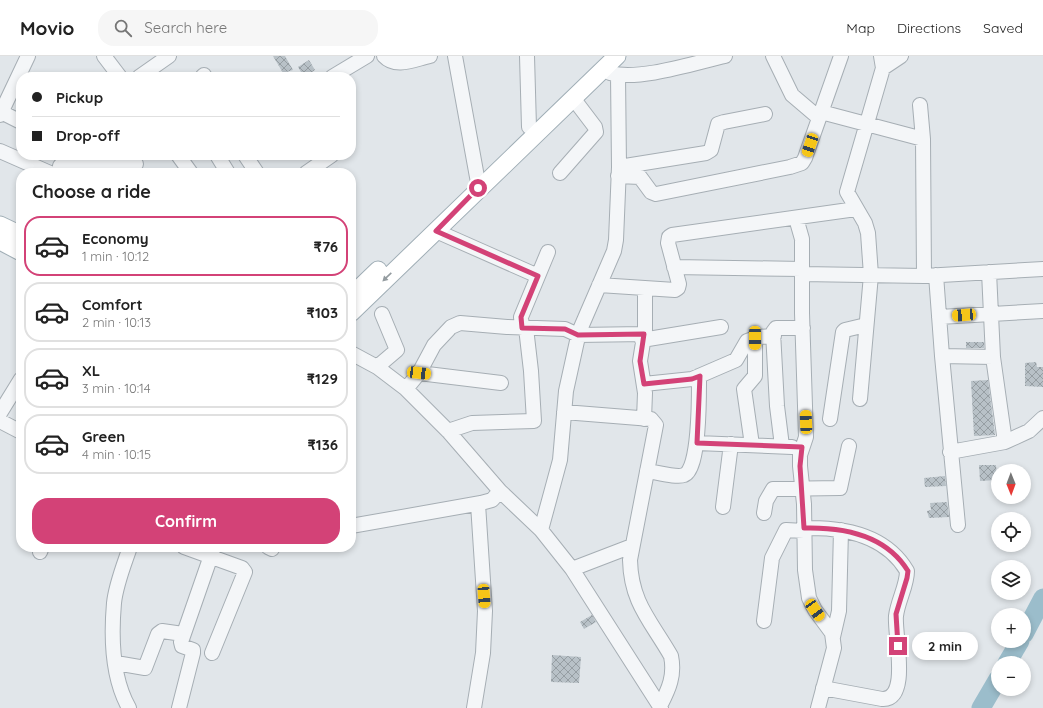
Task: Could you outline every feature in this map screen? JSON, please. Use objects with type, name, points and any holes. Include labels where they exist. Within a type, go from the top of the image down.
[{"type":"main road","points":[[356,308],[436,231],[529,126],[602,63],[617,56]]},
{"type":"main road","points":[[356,292],[573,98],[602,63]]},
{"type":"main road","points":[[0,225],[16,233]]},
{"type":"main road","points":[[0,241],[16,249]]},
{"type":"street","points":[[21,72],[28,56]]},
{"type":"street","points":[[104,56],[116,72]]},
{"type":"street","points":[[146,72],[169,56]]},
{"type":"street","points":[[340,72],[367,56]]},
{"type":"street","points":[[384,56],[393,62],[400,63],[430,56]]},
{"type":"street","points":[[455,56],[478,182]]},
{"type":"street","points":[[527,56],[529,126]]},
{"type":"street","points":[[602,63],[618,75],[658,71],[725,56]]},
{"type":"street","points":[[773,56],[792,95],[820,115],[866,124],[923,139]]},
{"type":"street","points":[[619,171],[640,177],[651,192],[656,194],[796,166],[805,158],[841,56]]},
{"type":"street","points":[[860,399],[870,282],[867,228],[847,192],[882,62],[901,56]]},
{"type":"street","points":[[541,530],[560,460],[566,391],[579,331],[616,240],[619,171],[618,75]]},
{"type":"street","points":[[16,82],[1,114],[16,120]]},
{"type":"street","points":[[560,173],[596,132],[595,127],[573,98]]},
{"type":"street","points":[[920,105],[930,276],[939,317],[950,452],[958,525]]},
{"type":"street","points":[[619,171],[706,153],[711,150],[718,124],[765,114]]},
{"type":"street","points":[[0,151],[16,158]]},
{"type":"street","points":[[20,160],[39,168]]},
{"type":"street","points":[[313,168],[325,160]]},
{"type":"street","points":[[60,168],[63,163],[136,164]]},
{"type":"street","points":[[599,284],[675,290],[678,288],[679,284],[668,243],[669,237],[672,235],[856,210]]},
{"type":"street","points":[[796,218],[802,239],[806,437],[802,447],[800,466],[805,570],[809,598],[833,637]]},
{"type":"street","points":[[436,231],[538,276]]},
{"type":"street","points":[[448,431],[472,423],[534,421],[531,371],[521,317],[548,252]]},
{"type":"street","points":[[674,267],[802,271],[870,282],[930,276],[1043,269]]},
{"type":"street","points":[[989,272],[993,357],[1005,442]]},
{"type":"street","points":[[644,419],[644,384],[640,361],[643,337],[645,288]]},
{"type":"street","points":[[939,317],[1043,311]]},
{"type":"street","points":[[378,367],[397,350],[382,314]]},
{"type":"street","points":[[406,389],[419,373],[434,345],[451,327],[460,323],[524,328],[565,329],[643,337],[721,327]]},
{"type":"street","points":[[830,419],[843,332],[845,330],[866,325]]},
{"type":"street","points":[[782,446],[777,406],[774,332],[776,328],[803,328]]},
{"type":"street","points":[[644,384],[692,379],[736,360],[747,341],[755,338],[774,336]]},
{"type":"street","points":[[752,445],[744,389],[755,376],[755,338]]},
{"type":"street","points":[[356,356],[378,367],[406,389],[448,431],[500,491],[541,530],[572,569],[661,707]]},
{"type":"street","points":[[942,356],[993,357]]},
{"type":"street","points":[[419,373],[501,383]]},
{"type":"street","points":[[647,471],[685,475],[690,469],[697,443],[700,376]]},
{"type":"street","points":[[0,413],[16,387]]},
{"type":"street","points":[[564,412],[650,419],[656,425],[632,546],[630,572],[638,604],[671,656],[673,664],[672,682],[661,707]]},
{"type":"street","points":[[950,452],[1005,442],[1029,431],[1043,418]]},
{"type":"street","points":[[0,421],[16,429]]},
{"type":"street","points":[[697,443],[802,447]]},
{"type":"street","points":[[723,507],[731,444]]},
{"type":"street","points":[[764,513],[766,501],[773,489],[840,488],[849,446]]},
{"type":"street","points":[[356,525],[478,504],[492,500],[500,491]]},
{"type":"street","points":[[474,708],[483,653],[485,611],[478,504]]},
{"type":"street","points":[[764,621],[772,558],[786,530],[827,527],[871,538],[887,548],[908,571],[896,614],[899,672],[897,689],[894,695],[888,699],[824,688]]},
{"type":"street","points":[[818,708],[834,648],[833,637],[839,612],[841,530]]},
{"type":"street","points":[[572,569],[632,546]]},
{"type":"street","points":[[129,552],[114,602],[113,632],[117,677],[123,698],[129,708]]},
{"type":"street","points":[[178,708],[194,653],[193,650],[181,645],[183,634],[212,552],[242,568],[245,572],[212,653]]},
{"type":"street","points":[[116,663],[145,668],[158,634],[162,631],[183,634]]},
{"type":"building","points":[[273,56],[285,56],[293,70],[282,72]]},
{"type":"building","points":[[309,60],[315,70],[312,72],[301,72],[298,67]]},
{"type":"building","points":[[966,342],[984,342],[984,348],[966,348]]},
{"type":"building","points":[[1036,362],[1037,367],[1043,367],[1043,387],[1025,386],[1025,363]]},
{"type":"building","points":[[988,380],[995,435],[974,436],[971,381]]},
{"type":"building","points":[[979,465],[991,465],[991,480],[980,481]]},
{"type":"building","points":[[945,476],[946,486],[925,487],[924,478]]},
{"type":"building","points":[[947,502],[949,517],[929,518],[927,511],[931,510],[930,503]]},
{"type":"building","points":[[592,615],[596,622],[584,629],[580,622]]},
{"type":"building","points":[[552,655],[581,657],[579,683],[551,682]]},
{"type":"waterway","points":[[1031,621],[1043,598]]},
{"type":"waterway","points":[[1011,656],[1016,648]]},
{"type":"waterway","points":[[981,708],[991,691]]},
{"type":"route","points":[[478,188],[436,231],[538,276],[521,317],[522,328],[565,329],[578,335],[644,334],[640,361],[644,384],[692,379],[700,376],[697,443],[802,447],[800,466],[804,504],[804,528],[827,527],[844,530],[871,538],[887,548],[908,571],[896,614],[895,624],[898,646]]}]
